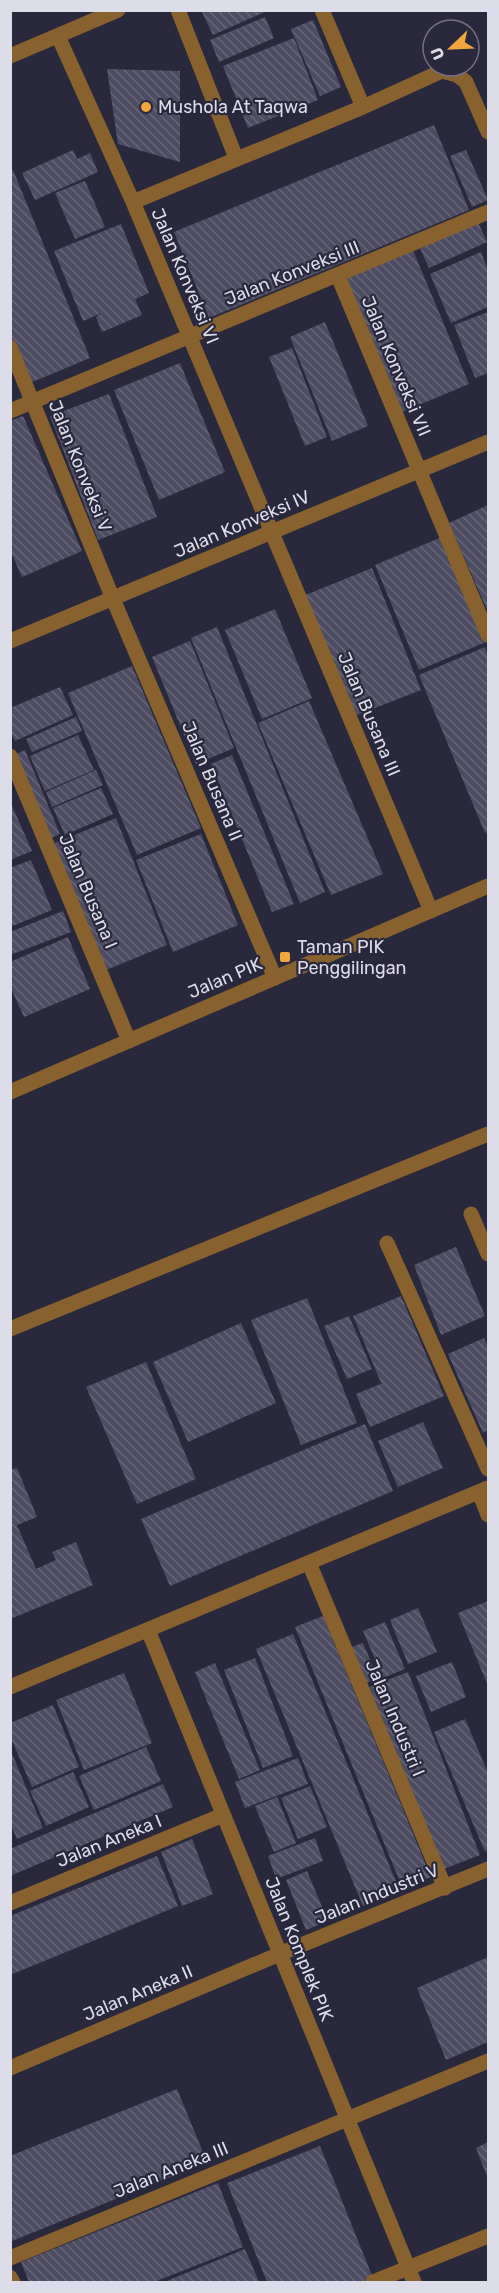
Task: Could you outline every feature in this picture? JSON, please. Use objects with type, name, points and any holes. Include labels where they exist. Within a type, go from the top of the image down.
[{"type":"street","points":[[10,56],[118,10]]},
{"type":"street","points":[[178,10],[236,158]]},
{"type":"street","points":[[322,10],[363,107]]},
{"type":"street","name":"Jalan Konveksi VI","points":[[58,36],[133,202],[272,532]]},
{"type":"street","points":[[133,202],[363,107],[442,70],[457,75],[466,82],[489,132]]},
{"type":"street","name":"Jalan Konveksi III","points":[[10,411],[489,212]]},
{"type":"street","name":"Jalan Konveksi VII","points":[[338,276],[489,635]]},
{"type":"street","name":"Jalan Konveksi V","points":[[10,347],[113,599]]},
{"type":"street","name":"Jalan Konveksi IV","points":[[10,641],[489,442]]},
{"type":"street","name":"Jalan Busana III","points":[[272,532],[430,911]]},
{"type":"street","name":"Jalan Busana II","points":[[113,599],[275,978]]},
{"type":"street","name":"Jalan Busana I","points":[[10,756],[129,1041]]},
{"type":"street","name":"Jalan PIK","points":[[10,1092],[489,886]]},
{"type":"street","points":[[10,1329],[489,1134]]},
{"type":"street","points":[[471,1214],[489,1254]]},
{"type":"street","points":[[387,1243],[489,1469]]},
{"type":"street","points":[[10,1687],[484,1490],[489,1515]]},
{"type":"street","name":"Jalan Industri I","points":[[309,1563],[445,1888]]},
{"type":"street","name":"Jalan Komplek PIK","points":[[148,1630],[411,2275]]},
{"type":"street","name":"Jalan Aneka I","points":[[10,1903],[223,1815]]},
{"type":"street","name":"Jalan Industri V","points":[[280,1954],[489,1869]]},
{"type":"street","name":"Jalan Aneka II","points":[[10,2068],[280,1954]]},
{"type":"street","name":"Jalan Aneka III","points":[[10,2258],[489,2061]]},
{"type":"street","points":[[373,2283],[411,2275],[489,2236]]},
{"type":"street","points":[[10,2277],[13,2283]]},
{"type":"building","points":[[201,10],[269,10],[213,35]]},
{"type":"building","points":[[265,17],[274,38],[219,62],[210,40]]},
{"type":"building","points":[[313,20],[341,87],[320,96],[291,29]]},
{"type":"building","points":[[294,38],[318,100],[248,128],[223,66]]},
{"type":"building","name":"Mushola At Taqwa","points":[[107,69],[180,71],[180,162],[118,144]]},
{"type":"building","points":[[434,125],[469,210],[209,318],[174,232]]},
{"type":"building","points":[[73,150],[77,159],[90,153],[98,172],[35,200],[22,173]]},
{"type":"building","points":[[466,150],[488,200],[472,207],[450,156]]},
{"type":"building","points":[[13,170],[90,358],[30,383],[10,335],[10,171]]},
{"type":"building","points":[[85,181],[105,227],[75,239],[55,193]]},
{"type":"building","points":[[477,220],[487,242],[429,268],[419,246]]},
{"type":"building","points":[[121,224],[149,293],[135,299],[142,315],[102,332],[96,317],[102,313],[83,321],[54,251]]},
{"type":"building","points":[[412,248],[469,384],[397,414],[340,279]]},
{"type":"building","points":[[481,252],[488,270],[488,307],[451,323],[430,274]]},
{"type":"building","points":[[488,312],[488,373],[475,378],[454,325]]},
{"type":"building","points":[[325,322],[368,426],[332,441],[290,337]]},
{"type":"building","points":[[292,348],[327,437],[305,446],[269,357]]},
{"type":"building","points":[[180,363],[225,472],[159,500],[114,390]]},
{"type":"building","points":[[109,394],[157,517],[98,540],[50,416]]},
{"type":"building","points":[[23,416],[82,551],[22,577],[10,550],[10,421]]},
{"type":"building","points":[[488,505],[488,612],[449,523]]},
{"type":"building","points":[[442,537],[486,642],[419,670],[375,565]]},
{"type":"building","points":[[372,568],[421,690],[352,717],[303,596]]},
{"type":"building","points":[[275,609],[312,698],[262,719],[225,630]]},
{"type":"building","points":[[217,627],[325,892],[300,903],[191,638]]},
{"type":"building","points":[[190,641],[234,748],[196,764],[152,657]]},
{"type":"building","points":[[485,647],[488,656],[488,832],[485,833],[419,675]]},
{"type":"building","points":[[132,666],[201,828],[137,855],[68,693]]},
{"type":"building","points":[[60,687],[73,715],[15,741],[10,731],[10,708]]},
{"type":"building","points":[[309,701],[383,874],[331,895],[258,723]]},
{"type":"building","points":[[76,717],[82,731],[32,752],[26,739]]},
{"type":"building","points":[[78,735],[94,770],[45,791],[30,756]]},
{"type":"building","points":[[25,750],[60,834],[49,839],[14,755]]},
{"type":"building","points":[[232,755],[294,904],[272,912],[211,764]]},
{"type":"building","points":[[96,770],[103,785],[52,807],[46,792]]},
{"type":"building","points":[[101,788],[113,814],[65,835],[53,808]]},
{"type":"building","points":[[10,801],[32,851],[10,860]]},
{"type":"building","points":[[116,818],[167,945],[101,972],[50,845]]},
{"type":"building","points":[[201,834],[238,925],[173,952],[136,860]]},
{"type":"building","points":[[31,860],[52,910],[10,927],[10,868]]},
{"type":"building","points":[[63,911],[71,932],[10,955],[10,932]]},
{"type":"building","points":[[68,937],[90,989],[24,1017],[10,986],[10,962]]},
{"type":"building","points":[[456,1247],[485,1316],[441,1335],[414,1265]]},
{"type":"building","points":[[401,1296],[444,1396],[370,1427],[356,1394],[383,1383],[381,1383],[353,1316]]},
{"type":"building","points":[[307,1298],[357,1423],[301,1445],[251,1320]]},
{"type":"building","points":[[349,1316],[372,1369],[347,1379],[324,1326]]},
{"type":"building","points":[[241,1323],[276,1403],[188,1442],[153,1362]]},
{"type":"building","points":[[484,1338],[488,1347],[488,1430],[483,1433],[448,1354]]},
{"type":"building","points":[[146,1362],[196,1479],[137,1504],[86,1387]]},
{"type":"building","points":[[423,1422],[443,1468],[398,1487],[378,1441]]},
{"type":"building","points":[[365,1424],[393,1491],[170,1586],[141,1519]]},
{"type":"building","points":[[17,1468],[37,1517],[17,1525],[36,1569],[56,1560],[52,1552],[76,1542],[93,1585],[10,1619],[10,1470]]},
{"type":"building","points":[[488,1601],[488,1686],[458,1613]]},
{"type":"building","points":[[418,1608],[437,1652],[408,1664],[390,1620]]},
{"type":"building","points":[[323,1616],[431,1877],[403,1889],[295,1627]]},
{"type":"building","points":[[385,1622],[405,1669],[383,1678],[363,1631]]},
{"type":"building","points":[[293,1634],[400,1891],[363,1906],[256,1649]]},
{"type":"building","points":[[363,1643],[378,1678],[364,1684],[349,1648]]},
{"type":"building","points":[[255,1658],[293,1756],[263,1768],[224,1670]]},
{"type":"building","points":[[452,1662],[466,1697],[431,1712],[416,1676]]},
{"type":"building","points":[[215,1663],[260,1770],[239,1779],[195,1672]]},
{"type":"building","points":[[408,1672],[480,1855],[441,1870],[369,1687]]},
{"type":"building","points":[[124,1673],[152,1743],[84,1770],[56,1700]]},
{"type":"building","points":[[53,1705],[79,1767],[32,1787],[10,1736],[10,1723]]},
{"type":"building","points":[[465,1719],[488,1773],[488,1850],[485,1852],[434,1732]]},
{"type":"building","points":[[146,1747],[161,1781],[94,1810],[79,1776]]},
{"type":"building","points":[[11,1751],[43,1828],[17,1839],[10,1823]]},
{"type":"building","points":[[298,1758],[308,1784],[245,1808],[235,1782]]},
{"type":"building","points":[[73,1772],[89,1807],[46,1826],[30,1791]]},
{"type":"building","points":[[163,1784],[173,1807],[10,1876],[10,1849]]},
{"type":"building","points":[[310,1786],[327,1827],[298,1839],[281,1798]]},
{"type":"building","points":[[277,1797],[296,1843],[274,1852],[255,1806]]},
{"type":"building","points":[[315,1838],[323,1861],[276,1879],[268,1856]]},
{"type":"building","points":[[192,1839],[213,1894],[182,1906],[161,1852]]},
{"type":"building","points":[[157,1856],[178,1906],[10,1975],[10,1916]]},
{"type":"building","points":[[307,1871],[328,1921],[306,1930],[286,1880]]},
{"type":"building","points":[[488,1957],[488,2042],[446,2060],[417,1988]]},
{"type":"building","points":[[177,2089],[207,2162],[12,2241],[10,2237],[10,2156]]},
{"type":"building","points":[[488,2142],[488,2179],[476,2148]]},
{"type":"building","points":[[320,2146],[373,2278],[361,2282],[267,2282],[227,2183]]},
{"type":"building","points":[[218,2183],[243,2247],[154,2282],[29,2282],[21,2262]]},
{"type":"building","points":[[245,2249],[259,2282],[164,2282]]},
{"type":"place","name":"Mushola At Taqwa","points":[[146,107]]},
{"type":"place","name":"Taman PIK Penggilingan","points":[[285,957]]}]
